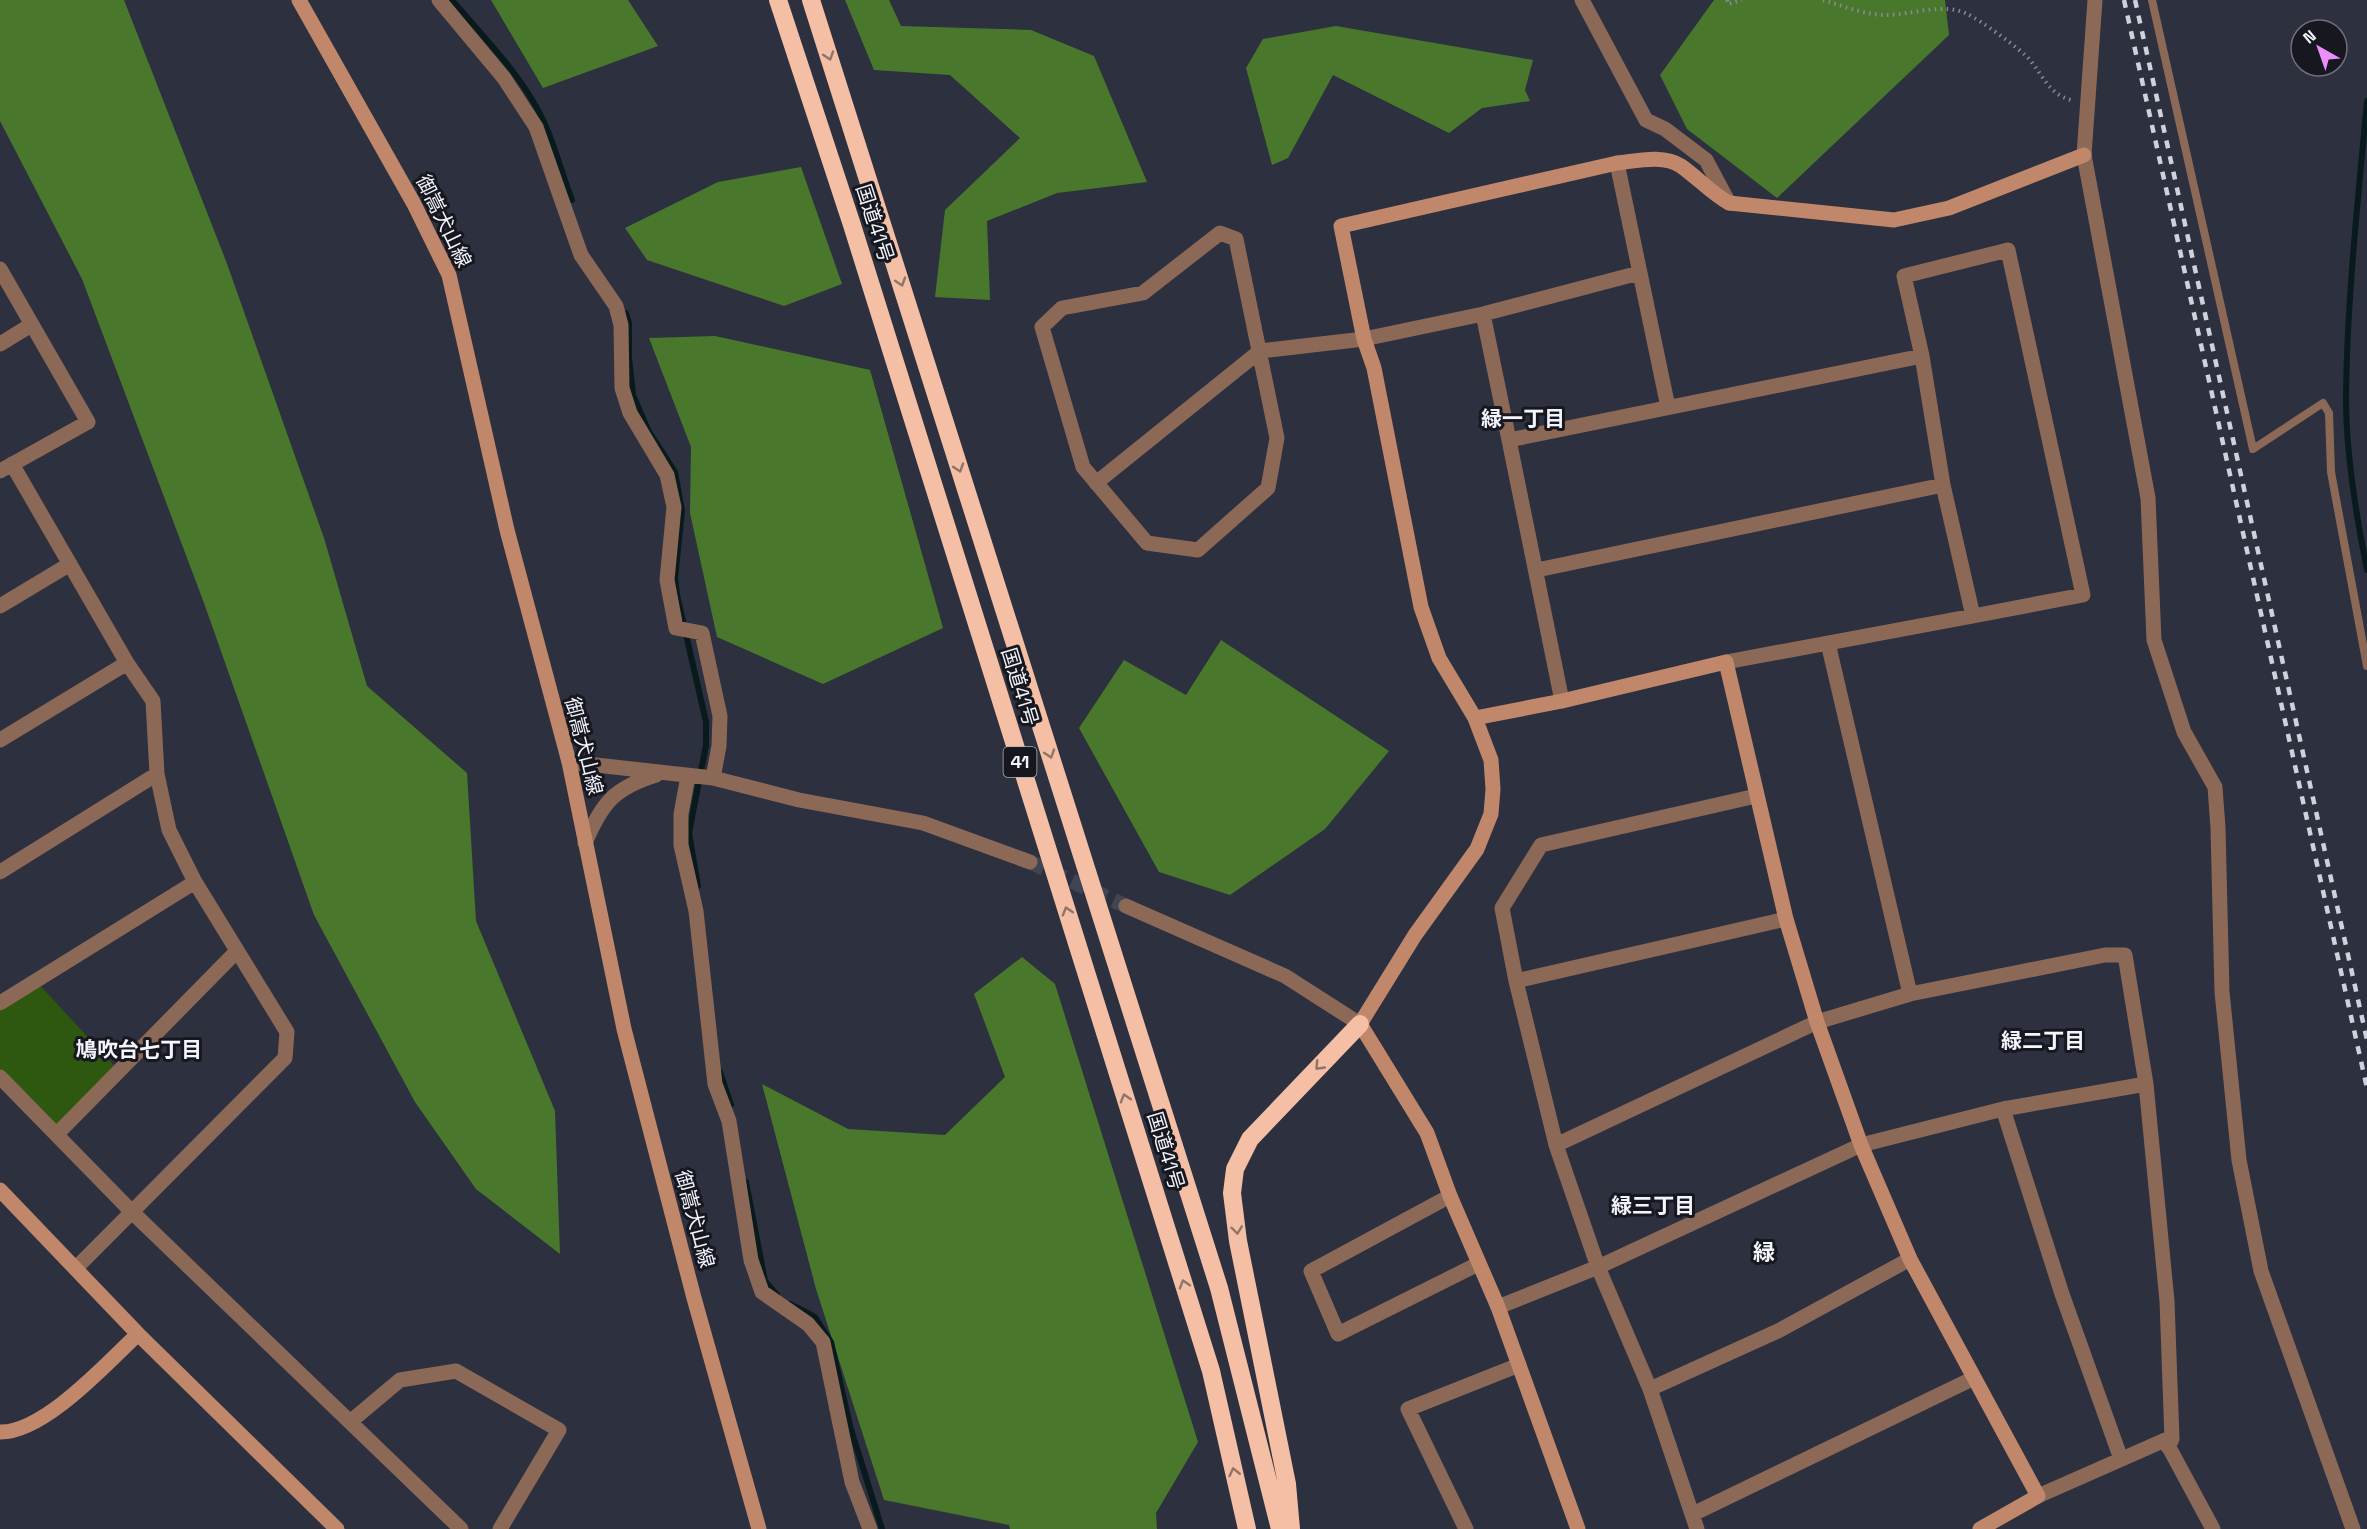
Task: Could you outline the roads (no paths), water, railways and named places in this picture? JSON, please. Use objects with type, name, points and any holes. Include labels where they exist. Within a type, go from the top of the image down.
[{"type":"highway","name":"国道41号","points":[[778,0],[863,259],[1211,1371],[1247,1529]]},
{"type":"highway","name":"国道41号","points":[[812,0],[1219,1288],[1280,1529]]},
{"type":"highway","points":[[1291,1529],[1287,1484],[1238,1241],[1232,1192],[1235,1169],[1250,1139],[1260,1127],[1359,1024]]},
{"type":"street","name":"御嵩犬山線","points":[[299,0],[414,204],[449,275],[507,530],[569,762],[624,1029],[694,1298],[759,1529]]},
{"type":"street","points":[[439,0],[504,78],[536,127],[581,255],[616,306],[621,326],[622,388],[630,413],[667,475],[674,507],[667,580],[676,628],[702,633],[717,697],[720,716],[719,746],[713,778]]},
{"type":"street","points":[[1582,0],[1646,120],[1665,129],[1706,160],[1729,203]]},
{"type":"street","points":[[2095,0],[2089,114],[2084,154],[2148,498],[2154,640],[2184,732],[2215,787],[2222,992],[2241,1171],[2261,1271],[2353,1529]]},
{"type":"street","points":[[1359,1024],[1415,935],[1477,849],[1491,814],[1491,760],[1475,718],[1439,658],[1421,606],[1374,368],[1364,339],[1341,226],[1617,163],[1656,159],[1679,165],[1729,203],[1894,220],[1949,208],[2084,154]]},
{"type":"street","points":[[1617,163],[1668,407]]},
{"type":"street","points":[[1220,233],[1236,239],[1277,438],[1269,488],[1198,550],[1147,543],[1096,483],[1083,467],[1042,327],[1062,308],[1143,293],[1220,233]]},
{"type":"street","points":[[1475,718],[1562,701],[1726,662],[1973,616],[2083,595],[2008,250],[1904,276],[1922,356],[1943,485],[1973,616]]},
{"type":"street","points":[[0,269],[88,422],[6,467],[70,564],[127,663],[153,701],[157,774],[169,830],[195,882],[287,1032],[285,1058],[131,1211],[78,1268]]},
{"type":"street","points":[[1096,483],[1260,351],[1364,339],[1483,314],[1640,273]]},
{"type":"street","points":[[1483,314],[1562,701]]},
{"type":"street","points":[[0,344],[31,326]]},
{"type":"street","points":[[1509,440],[1922,356]]},
{"type":"street","points":[[1537,570],[1943,485]]},
{"type":"street","points":[[0,606],[70,564]]},
{"type":"street","points":[[1828,643],[1910,994]]},
{"type":"street","points":[[1726,662],[1786,919],[1816,1022],[1861,1145],[1910,1259],[2038,1496]]},
{"type":"street","points":[[0,740],[127,663]]},
{"type":"street","points":[[569,762],[713,778],[799,800],[923,823],[1030,862]]},
{"type":"street","points":[[585,843],[597,814],[616,794],[630,783],[662,773]]},
{"type":"street","points":[[0,872],[157,774]]},
{"type":"street","points":[[688,776],[681,814],[681,845],[696,912],[715,1084],[729,1120],[751,1260],[762,1292],[808,1324],[823,1342],[852,1482],[870,1529]]},
{"type":"street","points":[[1756,796],[1541,845],[1502,908],[1516,981],[1556,1145],[1598,1267],[1650,1389],[1695,1522],[1974,1378]]},
{"type":"street","points":[[0,1003],[195,882]]},
{"type":"street","points":[[1126,906],[1285,976],[1359,1024],[1427,1133],[1450,1196],[1498,1307],[1578,1529]]},
{"type":"street","points":[[1516,981],[1786,919]]},
{"type":"street","points":[[57,1134],[237,952]]},
{"type":"street","points":[[1556,1145],[1816,1022],[1910,994],[2105,955],[2125,955],[2146,1084],[2167,1301],[2172,1439],[2168,1447]]},
{"type":"street","points":[[0,1077],[131,1211],[461,1529]]},
{"type":"street","points":[[1498,1307],[1598,1267],[1861,1145],[2003,1108],[2146,1084]]},
{"type":"street","points":[[2003,1108],[2062,1294],[2121,1459]]},
{"type":"street","points":[[0,1190],[78,1268],[138,1334],[336,1528]]},
{"type":"street","points":[[1450,1196],[1311,1271],[1338,1334],[1478,1264]]},
{"type":"street","points":[[1650,1389],[1780,1330],[1910,1259]]},
{"type":"street","points":[[0,1432],[12,1432],[55,1410],[138,1334]]},
{"type":"street","points":[[1466,1529],[1408,1409],[1519,1365]]},
{"type":"street","points":[[351,1422],[400,1380],[456,1371],[559,1430],[500,1529]]},
{"type":"street","points":[[1980,1529],[2038,1496],[2165,1440],[2213,1529]]},
{"type":"lane","points":[[2152,0],[2253,449],[2324,403],[2329,413],[2331,472],[2367,666]]},
{"type":"waterway","points":[[452,0],[514,73],[535,105],[548,131],[572,200]]},
{"type":"waterway","points":[[2367,101],[2351,287],[2346,398],[2352,484],[2367,570]]},
{"type":"waterway","points":[[626,313],[629,323],[629,357],[633,395],[648,430],[675,472],[682,511],[675,578],[706,722],[706,745],[689,833],[698,886]]},
{"type":"waterway","points":[[720,1072],[731,1105]]},
{"type":"waterway","points":[[746,1182],[765,1281],[777,1295]]},
{"type":"waterway","points":[[790,1304],[815,1317],[831,1342],[850,1426],[882,1529]]},
{"type":"tunnel","points":[[1030,862],[1126,906]]},
{"type":"railway","points":[[2124,0],[2367,1088]]},
{"type":"railway","points":[[2135,0],[2367,1040]]},
{"type":"district","name":"緑一丁目","points":[[1523,419]]},
{"type":"district","name":"緑二丁目","points":[[2043,1041]]},
{"type":"district","name":"鳩吹台七丁目","points":[[139,1050]]},
{"type":"district","name":"緑三丁目","points":[[1653,1206]]},
{"type":"district","name":"緑","points":[[1764,1252]]}]
